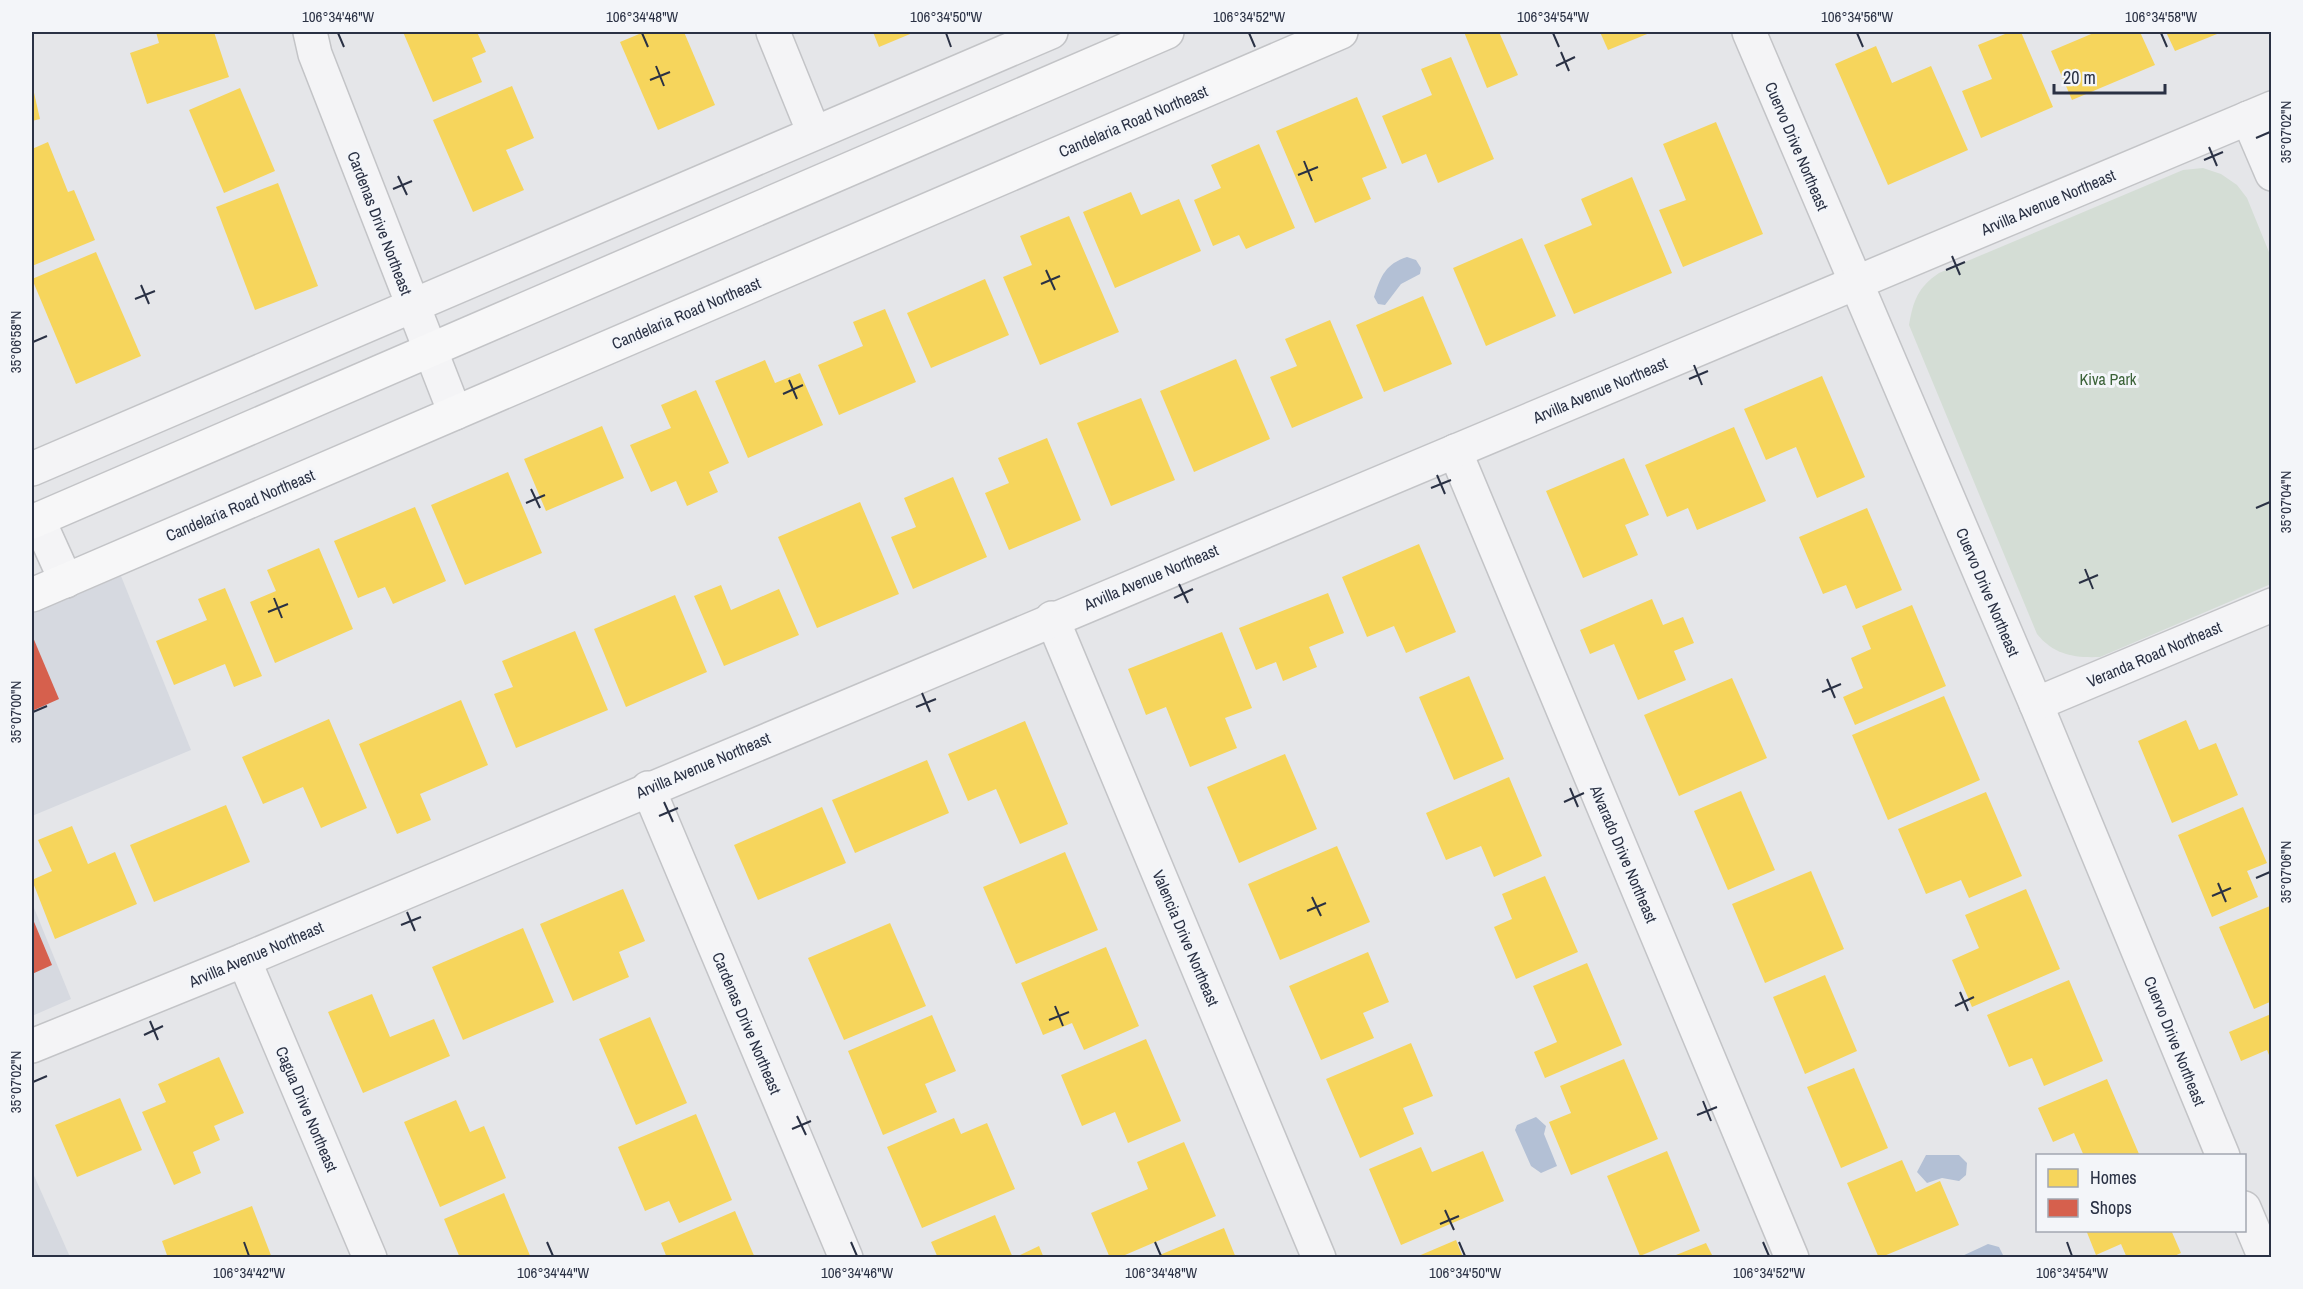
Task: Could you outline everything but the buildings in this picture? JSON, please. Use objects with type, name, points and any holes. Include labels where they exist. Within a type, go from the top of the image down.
[{"type":"main road","points":[[35,520],[1167,32]]},
{"type":"main road","name":"Candelaria Road Northeast","points":[[32,595],[1341,32]]},
{"type":"street","name":"Cardenas Drive Northeast","points":[[310,32],[315,54],[455,413]]},
{"type":"street","points":[[773,32],[814,133]]},
{"type":"street","points":[[32,469],[1051,32]]},
{"type":"street","name":"Cuervo Drive Northeast","points":[[1749,32],[2036,704],[2223,1154]]},
{"type":"street","points":[[2260,113],[2271,174]]},
{"type":"street","name":"Arvilla Avenue Northeast","points":[[32,1046],[244,960],[1052,618],[2260,113]]},
{"type":"street","name":"Alvarado Drive Northeast","points":[[1455,451],[1792,1257]]},
{"type":"street","points":[[35,520],[66,580]]},
{"type":"street","name":"Veranda Road Northeast","points":[[2036,704],[2271,604]]},
{"type":"street","name":"Valencia Drive Northeast","points":[[1052,618],[1319,1257]]},
{"type":"street","name":"Cardenas Drive Northeast","points":[[648,788],[846,1257]]},
{"type":"street","name":"Cagua Drive Northeast","points":[[244,960],[370,1257]]},
{"type":"street","points":[[2246,1213],[2265,1257]]},
{"type":"shaded area","points":[[121,576],[191,750],[32,816],[32,614]]},
{"type":"shaded area","points":[[32,903],[71,999],[32,1016]]},
{"type":"shaded area","points":[[32,1171],[70,1257],[32,1257]]},
{"type":"green space","name":"Kiva Park","points":[[2203,168],[2221,174],[2237,185],[2247,198],[2271,257],[2271,584],[2100,657],[2065,654],[2050,647],[2037,634],[1909,325],[1912,309],[1921,289],[1939,273],[2183,170]]},
{"type":"water","points":[[1407,257],[1416,260],[1421,268],[1420,274],[1401,284],[1385,305],[1378,304],[1374,297],[1385,271],[1394,263]]},
{"type":"water","points":[[1536,1117],[1546,1126],[1544,1134],[1557,1166],[1541,1173],[1531,1166],[1515,1130],[1517,1125]]},
{"type":"water","points":[[1926,1155],[1959,1155],[1967,1163],[1966,1175],[1959,1181],[1942,1178],[1927,1183],[1917,1172]]},
{"type":"water","points":[[1988,1244],[1999,1247],[2004,1257],[1960,1257]]}]
